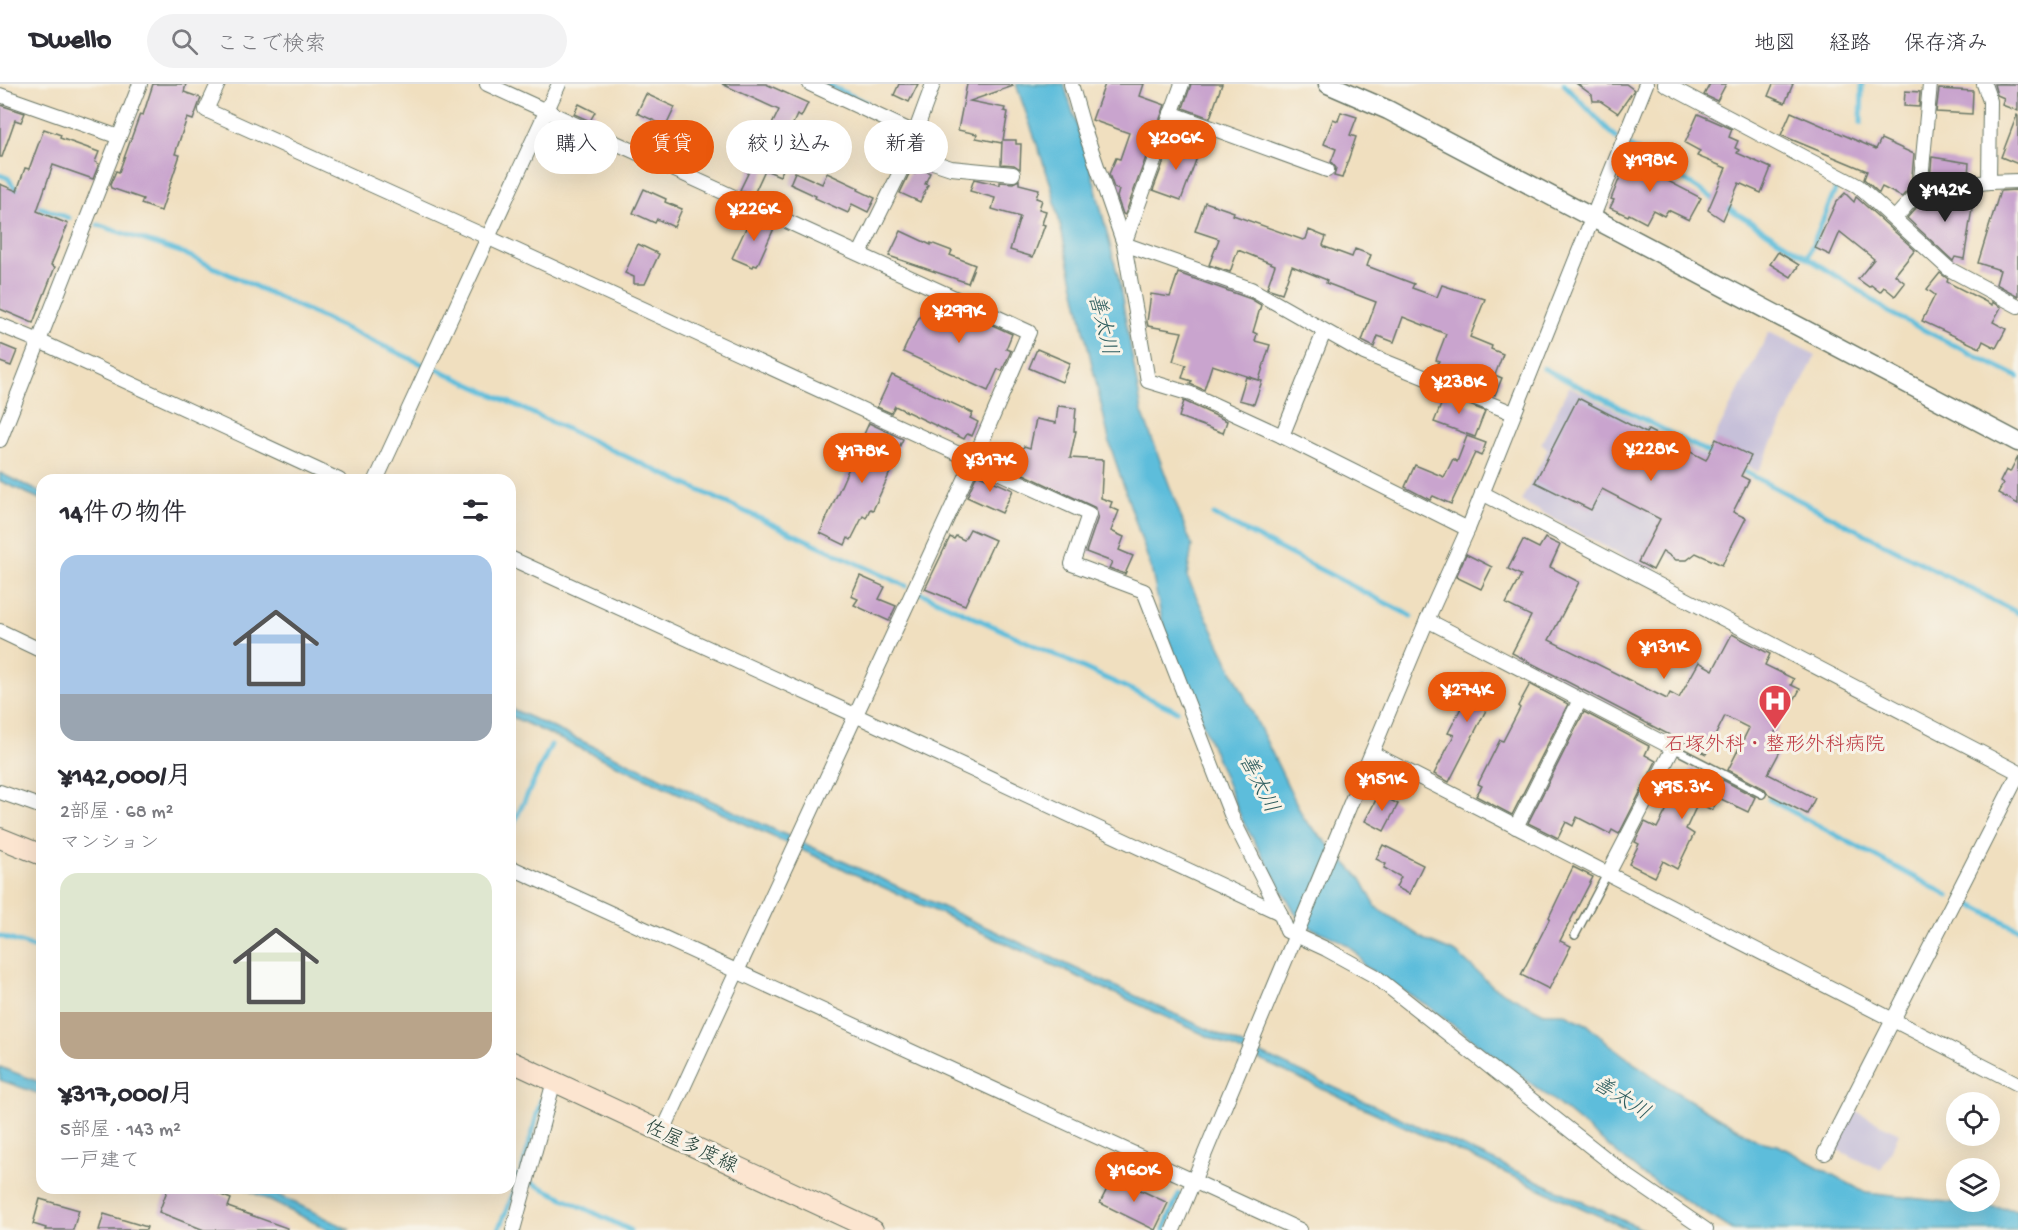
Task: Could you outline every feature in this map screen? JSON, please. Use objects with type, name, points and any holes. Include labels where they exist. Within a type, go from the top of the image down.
[{"type":"main road","points":[[0,838],[36,853]]},
{"type":"main road","name":"佐屋多度線","points":[[516,1064],[873,1230]]},
{"type":"street","points":[[0,440],[140,84]]},
{"type":"street","points":[[218,84],[206,110],[1089,514],[1072,564],[1144,591],[1234,822],[1287,931],[1299,931],[1375,976],[1629,1177],[1706,1230]]},
{"type":"street","points":[[487,84],[1029,332],[973,462],[663,1131]]},
{"type":"street","points":[[379,474],[559,84]]},
{"type":"street","points":[[810,84],[887,120]]},
{"type":"street","points":[[920,120],[933,84]]},
{"type":"street","points":[[1071,84],[1083,126],[1124,244],[1148,381],[1200,398],[1282,436],[1468,529]]},
{"type":"street","points":[[1124,244],[1182,84]]},
{"type":"street","points":[[1328,84],[1388,110],[2018,442]]},
{"type":"street","points":[[1173,1230],[1427,620],[1468,529],[1646,84]]},
{"type":"street","points":[[1665,84],[1858,186],[1949,269],[2018,306]]},
{"type":"street","points":[[1894,218],[1920,190],[1930,84]]},
{"type":"street","points":[[1984,84],[1990,101],[1989,182]]},
{"type":"street","points":[[0,95],[119,137]]},
{"type":"street","points":[[1171,113],[1327,170]]},
{"type":"street","points":[[948,167],[1013,174]]},
{"type":"street","points":[[860,253],[899,174]]},
{"type":"street","points":[[1920,190],[2018,181]]},
{"type":"street","points":[[1124,244],[1251,289],[1364,353],[1513,413]]},
{"type":"street","points":[[0,325],[326,474]]},
{"type":"street","points":[[1282,436],[1324,332]]},
{"type":"street","points":[[1482,493],[2018,774],[1825,1153]]},
{"type":"street","points":[[516,561],[855,715],[1280,913]]},
{"type":"street","points":[[1427,620],[1673,748],[1608,874]]},
{"type":"street","points":[[0,631],[36,648]]},
{"type":"street","points":[[1516,826],[1580,700]]},
{"type":"street","points":[[1372,753],[2018,1084]]},
{"type":"street","points":[[0,792],[36,805]]},
{"type":"street","points":[[516,870],[1300,1230]]},
{"type":"street","points":[[513,1230],[554,1081]]},
{"type":"lane","points":[[1673,748],[1762,794]]},
{"type":"lane","points":[[1575,935],[1608,874]]},
{"type":"shaded area","points":[[1769,332],[1816,355],[1758,472],[1709,448]]},
{"type":"shaded area","points":[[1569,386],[1710,458],[1654,573],[1521,501],[1548,449],[1541,444]]},
{"type":"shaded area","points":[[1852,1109],[1899,1133],[1881,1170],[1833,1148]]},
{"type":"water","name":"善太川","points":[[1016,84],[1064,84],[1091,170],[1118,276],[1142,412],[1192,546],[1187,577],[1304,819],[1361,879],[1376,907],[1427,941],[1456,953],[1495,988],[1544,1013],[1563,1013],[1588,1025],[1615,1049],[1671,1089],[1758,1141],[1778,1145],[1866,1193],[1946,1202],[1946,1212],[2000,1212],[2000,1208],[2018,1210],[2018,1230],[1733,1230],[1643,1175],[1553,1100],[1425,1004],[1364,966],[1360,958],[1349,947],[1312,928],[1297,916],[1242,820],[1164,629],[1151,568],[1111,448],[1051,185]]},
{"type":"water","points":[[0,473],[36,490],[36,497],[0,481]]},
{"type":"water","points":[[516,711],[1644,1230],[1630,1230],[516,719]]},
{"type":"water","points":[[0,1067],[36,1081],[36,1093],[0,1080]]},
{"type":"water","points":[[256,1194],[277,1194],[350,1230],[329,1230]]},
{"type":"building","points":[[153,84],[186,84],[184,92],[201,98],[193,120],[187,118],[175,154],[180,155],[161,211],[141,204],[143,199],[111,188],[110,185],[116,171],[119,172],[140,114],[143,115]]},
{"type":"building","points":[[722,84],[766,84],[808,103],[801,117],[797,115],[795,120],[774,120],[779,110]]},
{"type":"building","points":[[899,84],[918,84],[909,102],[894,95]]},
{"type":"building","points":[[967,84],[1012,84],[1013,86],[970,101],[1005,108],[1004,111],[1008,112],[1003,140],[1016,140],[1016,144],[1021,144],[1020,169],[1014,165],[1001,164],[1002,143],[976,138],[977,134],[958,130]]},
{"type":"building","points":[[1105,84],[1144,84],[1140,96],[1165,105],[1125,215],[1117,197],[1119,190],[1114,188],[1109,174],[1116,158],[1120,159],[1129,133],[1092,120]]},
{"type":"building","points":[[1191,84],[1222,84],[1210,118],[1183,108]]},
{"type":"building","points":[[1577,84],[1626,84],[1634,90],[1618,113],[1600,101],[1593,101],[1592,95]]},
{"type":"building","points":[[1710,84],[1726,84],[1717,101],[1704,95]]},
{"type":"building","points":[[1773,84],[1793,84],[1785,103],[1768,96]]},
{"type":"building","points":[[1994,84],[2018,84],[2018,111],[2002,105],[2004,98],[1997,95]]},
{"type":"building","points":[[1939,89],[1973,91],[1972,114],[1936,112]]},
{"type":"building","points":[[1905,91],[1920,92],[1919,107],[1904,106]]},
{"type":"building","points":[[646,94],[675,107],[669,120],[653,120],[637,113]]},
{"type":"building","points":[[579,104],[595,112],[591,120],[574,114]]},
{"type":"building","points":[[0,105],[25,113],[21,122],[15,120],[2,157],[0,157]]},
{"type":"building","points":[[1341,112],[1357,117],[1350,135],[1356,137],[1342,178],[1334,176],[1336,168],[1331,162],[1336,149],[1324,144],[1333,119],[1338,121]]},
{"type":"building","points":[[1791,112],[1876,149],[1881,139],[1914,154],[1911,186],[1902,197],[1882,187],[1879,193],[1864,179],[1867,171],[1781,135]]},
{"type":"building","points":[[1698,114],[1732,129],[1729,137],[1738,141],[1735,148],[1739,150],[1737,153],[1771,168],[1761,193],[1739,183],[1723,220],[1708,210],[1726,168],[1697,156],[1700,151],[1685,143]]},
{"type":"building","points":[[2018,116],[2018,164],[2001,157]]},
{"type":"building","points":[[44,129],[61,135],[60,138],[99,152],[95,162],[99,164],[93,179],[53,165],[37,211],[68,224],[51,265],[55,267],[33,323],[0,309],[0,184],[17,191],[25,168],[29,169]]},
{"type":"building","points":[[1171,142],[1199,152],[1181,200],[1153,190]]},
{"type":"building","points":[[1629,155],[1664,173],[1662,178],[1701,198],[1689,220],[1668,210],[1664,216],[1653,210],[1646,223],[1610,208],[1614,200],[1611,199]]},
{"type":"building","points":[[1932,157],[1969,163],[1968,175],[1930,180]]},
{"type":"building","points":[[748,174],[763,174],[753,196],[740,190]]},
{"type":"building","points":[[794,174],[800,174],[822,184],[827,174],[829,174],[875,198],[868,212],[852,204],[848,213],[790,184]]},
{"type":"building","points":[[909,174],[930,174],[925,184],[928,185],[920,202],[900,193]]},
{"type":"building","points":[[974,179],[1000,185],[1000,182],[1013,183],[1019,180],[1019,184],[1039,189],[1036,198],[1042,200],[1039,209],[1046,211],[1042,224],[1045,225],[1033,257],[1010,250],[1020,217],[992,209],[995,198],[970,191]]},
{"type":"building","points":[[644,189],[682,209],[674,227],[657,219],[655,223],[633,213]]},
{"type":"building","points":[[2000,191],[2018,191],[2018,296],[1996,284],[2000,270],[1978,263]]},
{"type":"building","points":[[1845,193],[1854,202],[1856,197],[1915,250],[1895,275],[1905,283],[1895,296],[1884,287],[1880,292],[1858,279],[1874,259],[1840,232],[1830,255],[1815,248],[1836,202]]},
{"type":"building","points":[[1967,194],[1966,201],[1973,202],[1964,259],[1955,257],[1953,261],[1907,218],[1924,199]]},
{"type":"building","points":[[1205,202],[1234,212],[1233,215],[1303,240],[1306,239],[1309,230],[1326,237],[1323,245],[1325,247],[1352,257],[1355,249],[1371,255],[1367,266],[1414,284],[1412,288],[1437,297],[1442,285],[1485,299],[1470,337],[1492,346],[1491,349],[1503,354],[1495,375],[1502,378],[1495,395],[1435,370],[1439,361],[1436,360],[1446,334],[1403,317],[1394,342],[1378,336],[1374,347],[1362,341],[1376,302],[1326,283],[1327,280],[1292,266],[1282,293],[1267,288],[1275,265],[1238,250],[1230,272],[1209,265],[1219,239],[1195,231]]},
{"type":"building","points":[[752,215],[775,226],[757,266],[753,267],[732,258]]},
{"type":"building","points":[[901,231],[931,245],[931,243],[952,251],[950,255],[975,265],[968,283],[889,256]]},
{"type":"building","points":[[638,244],[659,254],[645,284],[634,284],[634,277],[625,273]]},
{"type":"building","points":[[1778,252],[1799,265],[1791,277],[1770,264]]},
{"type":"building","points":[[1178,273],[1251,299],[1261,305],[1253,332],[1257,334],[1255,341],[1270,345],[1259,380],[1212,365],[1204,390],[1190,384],[1192,381],[1182,378],[1186,365],[1173,361],[1182,332],[1148,326],[1147,322],[1151,294],[1170,297]]},
{"type":"building","points":[[1940,273],[1948,279],[1947,282],[1992,305],[1992,302],[2001,307],[1993,322],[2006,329],[1996,348],[1983,341],[1980,348],[1922,321],[1935,295],[1927,289]]},
{"type":"building","points":[[929,296],[1012,334],[1006,349],[1011,351],[1002,371],[998,369],[988,391],[903,352]]},
{"type":"building","points":[[0,344],[17,351],[11,366],[0,362]]},
{"type":"building","points":[[1037,349],[1070,363],[1062,382],[1029,368]]},
{"type":"building","points":[[892,375],[973,413],[970,418],[978,422],[972,436],[967,434],[964,439],[895,406],[891,413],[877,407]]},
{"type":"building","points":[[1246,377],[1262,381],[1254,404],[1239,400]]},
{"type":"building","points":[[1433,391],[1485,411],[1475,437],[1434,422],[1443,400],[1431,396]]},
{"type":"building","points":[[1578,398],[1646,433],[1648,430],[1706,460],[1716,439],[1751,456],[1741,476],[1749,480],[1733,512],[1746,518],[1722,565],[1696,553],[1687,560],[1676,560],[1663,551],[1653,570],[1638,562],[1660,519],[1602,489],[1591,510],[1535,482]]},
{"type":"building","points":[[1184,401],[1227,421],[1223,433],[1179,417]]},
{"type":"building","points":[[1058,406],[1076,408],[1074,431],[1076,431],[1070,458],[1103,460],[1101,498],[1112,502],[1110,507],[1119,511],[1111,531],[1124,537],[1119,550],[1133,556],[1125,574],[1109,568],[1112,562],[1086,552],[1098,517],[1096,508],[1015,470],[1024,446],[1030,448],[1036,419],[1056,423]]},
{"type":"building","points":[[869,423],[903,439],[873,510],[870,509],[866,518],[863,516],[851,540],[848,538],[845,545],[820,533]]},
{"type":"building","points":[[1467,436],[1486,443],[1481,456],[1475,453],[1451,504],[1433,496],[1430,500],[1405,487],[1415,465],[1444,477],[1453,459],[1457,462]]},
{"type":"building","points":[[2018,456],[2018,504],[1998,493],[2006,470],[2010,472]]},
{"type":"building","points":[[977,474],[1013,490],[1002,513],[967,497]]},
{"type":"building","points":[[970,529],[995,540],[965,605],[925,589],[950,537],[954,539],[956,536],[964,540]]},
{"type":"building","points":[[1545,538],[1560,545],[1550,567],[1579,582],[1549,640],[1667,699],[1670,693],[1679,698],[1699,662],[1713,670],[1732,634],[1770,654],[1765,665],[1794,679],[1791,685],[1800,689],[1774,734],[1786,740],[1768,774],[1815,798],[1807,814],[1728,770],[1749,728],[1725,716],[1706,754],[1512,653],[1531,616],[1506,604],[1521,575],[1508,569],[1523,540],[1539,548]]},
{"type":"building","points":[[1466,554],[1492,567],[1481,589],[1456,577]]},
{"type":"building","points":[[860,576],[885,587],[879,599],[896,606],[889,621],[854,605],[858,599],[851,596]]},
{"type":"building","points":[[1480,671],[1501,681],[1449,782],[1434,774],[1454,735],[1448,733]]},
{"type":"building","points":[[1530,684],[1568,704],[1512,815],[1476,796],[1482,786],[1478,784],[1500,740],[1503,741]]},
{"type":"building","points":[[1584,712],[1649,746],[1645,755],[1656,761],[1619,834],[1612,830],[1610,834],[1577,817],[1573,826],[1566,822],[1558,838],[1528,823]]},
{"type":"building","points":[[1691,768],[1721,783],[1723,780],[1755,797],[1748,812],[1719,798],[1712,810],[1698,803],[1686,829],[1694,834],[1677,869],[1663,861],[1655,877],[1629,864],[1639,844],[1635,842],[1645,822],[1657,828],[1670,803],[1658,797],[1666,781],[1680,788]]},
{"type":"building","points":[[1379,794],[1398,804],[1384,831],[1365,821]]},
{"type":"building","points":[[1383,845],[1423,865],[1409,894],[1396,887],[1401,877],[1384,868],[1386,864],[1376,859]]},
{"type":"building","points":[[1573,867],[1593,877],[1560,941],[1571,946],[1549,989],[1521,975]]},
{"type":"building","points":[[1113,1177],[1168,1203],[1155,1230],[1100,1203]]},
{"type":"building","points":[[166,1194],[219,1194],[231,1199],[228,1207],[287,1228],[287,1230],[204,1230],[159,1212]]},
{"type":"building","points":[[40,1199],[79,1210],[73,1230],[45,1230],[46,1228],[33,1224]]},
{"type":"building","points":[[104,1214],[147,1227],[146,1230],[99,1230]]},
{"type":"waterway","points":[[826,84],[867,103]]},
{"type":"waterway","points":[[1564,84],[1616,138]]},
{"type":"waterway","points":[[1861,123],[1862,84]]},
{"type":"waterway","points":[[1630,146],[1865,294],[1888,312],[2018,377]]},
{"type":"waterway","points":[[0,175],[8,178],[16,190],[14,195]]},
{"type":"waterway","points":[[1807,258],[1837,186]]},
{"type":"waterway","points":[[34,205],[69,218]]},
{"type":"waterway","points":[[98,225],[183,253],[422,364]]},
{"type":"waterway","points":[[435,368],[906,586]]},
{"type":"waterway","points":[[1543,368],[1715,456]]},
{"type":"waterway","points":[[1739,469],[2018,613]]},
{"type":"waterway","points":[[1214,515],[1411,616]]},
{"type":"waterway","points":[[919,592],[1177,711]]},
{"type":"waterway","points":[[516,818],[551,745]]},
{"type":"waterway","points":[[1769,799],[1949,896]]},
{"type":"waterway","points":[[1960,899],[2018,929]]},
{"type":"waterway","points":[[0,936],[36,948]]},
{"type":"waterway","points":[[516,1187],[541,1100]]},
{"type":"waterway","points":[[516,1176],[520,1178]]},
{"type":"waterway","points":[[532,1183],[630,1230]]},
{"type":"waterway","points":[[498,1230],[513,1194]]},
{"type":"waterway","points":[[1164,1230],[1179,1194]]},
{"type":"place","name":"石塚外科・整形外科病院","points":[[1775,730]]}]
